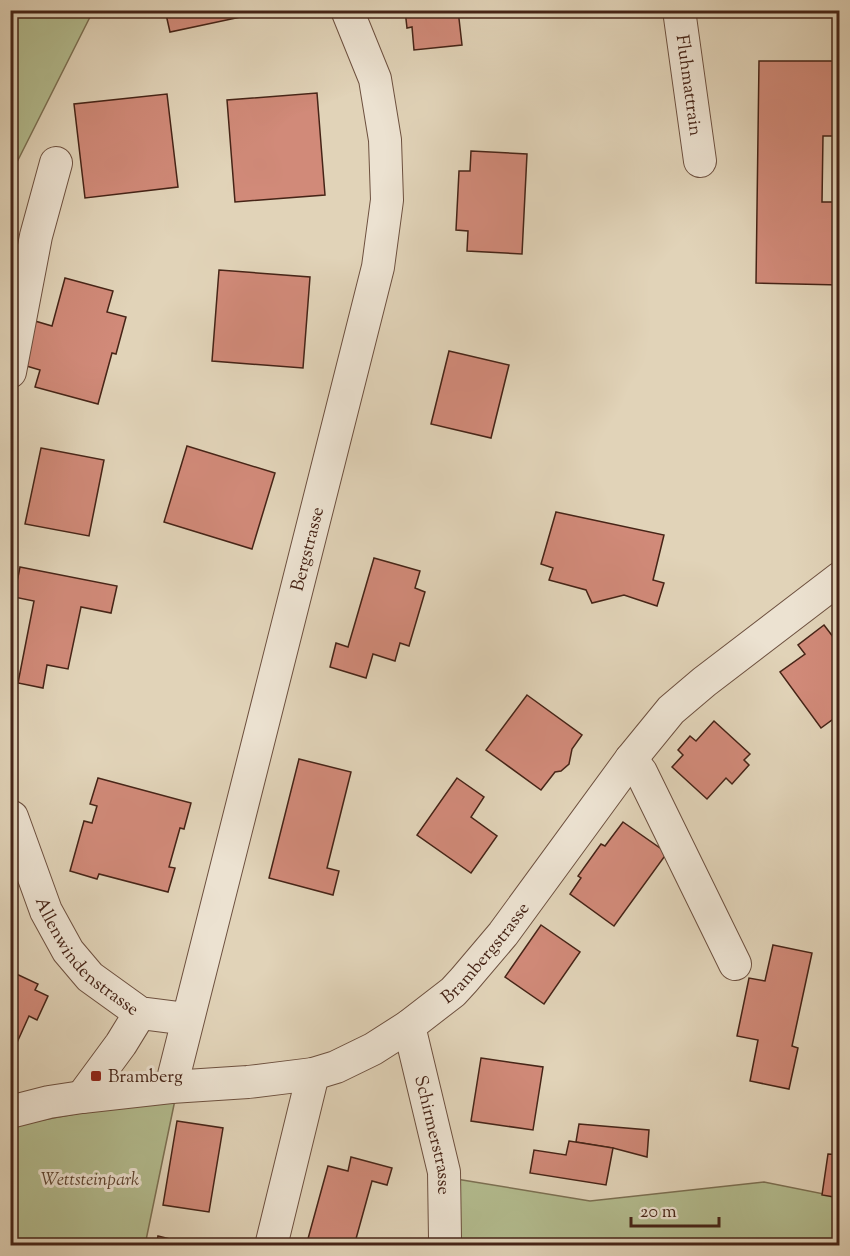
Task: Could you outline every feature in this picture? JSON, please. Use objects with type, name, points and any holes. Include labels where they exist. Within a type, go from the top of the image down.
[{"type":"street","name":"Bergstrasse","points":[[171,1087],[378,267],[387,200],[385,140],[375,79],[347,10]]},
{"type":"street","name":"Fluhmattrain","points":[[679,10],[700,162]]},
{"type":"street","points":[[10,372],[36,236],[56,163]]},
{"type":"street","name":"Brambergstrasse","points":[[10,1112],[49,1102],[82,1097],[313,1074],[336,1067],[373,1049],[453,992],[496,941],[631,759],[671,710],[840,578]]},
{"type":"street","points":[[631,759],[641,772],[735,964]]},
{"type":"street","name":"Allenwindenstrasse","points":[[11,815],[46,911],[68,951],[90,977],[140,1013],[187,1019]]},
{"type":"street","points":[[82,1097],[121,1044],[140,1013]]},
{"type":"street","name":"Schirmerstrasse","points":[[408,1026],[444,1172],[446,1239],[444,1245]]},
{"type":"street","points":[[271,1245],[313,1074]]},
{"type":"green space","points":[[10,11],[93,11],[11,174]]},
{"type":"green space","name":"Wettsteinpark","points":[[176,1095],[145,1245],[11,1246],[11,1126]]},
{"type":"green space","points":[[450,1178],[590,1201],[764,1182],[839,1197],[839,1245],[442,1246]]},
{"type":"building","points":[[165,10],[254,10],[255,14],[170,32]]},
{"type":"building","points":[[405,10],[458,10],[462,45],[414,50],[412,27],[407,28]]},
{"type":"building","points":[[759,61],[840,61],[840,136],[823,136],[822,202],[840,202],[840,285],[756,283]]},
{"type":"building","points":[[317,93],[325,195],[235,202],[227,100]]},
{"type":"building","points":[[167,94],[178,187],[85,198],[74,104]]},
{"type":"building","points":[[471,151],[527,154],[522,254],[467,251],[468,231],[456,230],[459,171],[470,171]]},
{"type":"building","points":[[219,270],[310,277],[303,368],[212,361]]},
{"type":"building","points":[[65,278],[113,291],[107,312],[126,317],[116,354],[112,353],[98,404],[35,387],[40,370],[23,365],[35,321],[52,326]]},
{"type":"building","points":[[449,351],[509,365],[491,438],[431,424]]},
{"type":"building","points":[[187,446],[275,473],[252,549],[164,522]]},
{"type":"building","points":[[41,448],[104,460],[89,536],[25,524]]},
{"type":"building","points":[[556,512],[664,535],[653,580],[664,583],[657,606],[624,595],[592,603],[586,590],[549,580],[553,568],[541,564]]},
{"type":"building","points":[[374,558],[420,571],[415,588],[425,592],[409,646],[400,643],[395,661],[373,654],[366,678],[330,667],[336,643],[348,647]]},
{"type":"building","points":[[20,567],[117,586],[111,613],[81,607],[68,669],[47,665],[43,688],[18,683],[34,601],[14,597]]},
{"type":"building","points":[[824,625],[840,646],[840,714],[821,728],[780,672],[805,654],[798,645]]},
{"type":"building","points":[[527,695],[582,735],[572,749],[569,764],[561,771],[555,772],[541,790],[486,750]]},
{"type":"building","points":[[714,721],[750,754],[744,760],[749,765],[732,784],[726,778],[707,799],[672,767],[683,755],[678,750],[690,736],[696,741]]},
{"type":"building","points":[[299,759],[351,772],[327,868],[339,871],[333,895],[269,878]]},
{"type":"building","points":[[98,778],[191,803],[184,829],[180,828],[169,867],[175,868],[168,892],[99,874],[97,879],[70,871],[84,821],[92,823],[97,806],[90,804]]},
{"type":"building","points":[[457,778],[484,797],[471,817],[497,836],[471,873],[417,835]]},
{"type":"building","points":[[623,822],[667,853],[614,926],[570,894],[581,878],[578,876],[601,844],[605,846]]},
{"type":"building","points":[[541,925],[580,952],[544,1004],[505,977]]},
{"type":"building","points":[[773,945],[812,953],[792,1046],[798,1048],[789,1089],[750,1081],[758,1040],[737,1036],[749,978],[765,981]]},
{"type":"building","points":[[10,971],[38,984],[35,990],[48,996],[37,1020],[29,1016],[10,1058]]},
{"type":"building","points":[[481,1058],[543,1067],[533,1130],[471,1121]]},
{"type":"building","points":[[177,1121],[223,1128],[209,1212],[163,1205]]},
{"type":"building","points":[[579,1124],[649,1130],[647,1157],[576,1142]]},
{"type":"building","points":[[569,1141],[613,1148],[606,1185],[530,1173],[534,1150],[566,1155]]},
{"type":"building","points":[[828,1154],[840,1155],[840,1198],[822,1195]]},
{"type":"building","points":[[351,1157],[392,1168],[387,1185],[372,1181],[354,1246],[306,1246],[328,1166],[348,1171]]},
{"type":"building","points":[[158,1236],[198,1246],[156,1246]]},
{"type":"place","name":"Bramberg","points":[[96,1076]]}]
